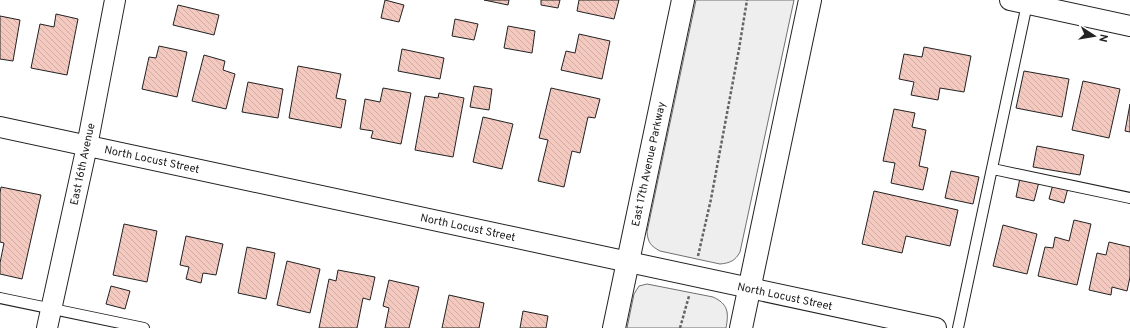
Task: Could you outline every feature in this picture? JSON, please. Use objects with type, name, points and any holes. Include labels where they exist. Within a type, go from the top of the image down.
[{"type":"main road","name":"East 17th Avenue Parkway","points":[[614,328],[683,0]]},
{"type":"main road","points":[[741,328],[810,0]]},
{"type":"street","name":"East 16th Avenue","points":[[47,328],[86,146],[115,0]]},
{"type":"street","points":[[1019,2],[1130,26]]},
{"type":"street","name":"North Locust Street","points":[[0,128],[936,328]]},
{"type":"lane","points":[[958,328],[993,169],[1019,2]]},
{"type":"lane","points":[[993,169],[1130,198]]},
{"type":"lane","points":[[0,298],[144,328]]},
{"type":"path","points":[[680,328],[695,277],[711,199],[747,0]]},
{"type":"shaded area","points":[[696,0],[794,0],[740,252],[732,261],[720,264],[660,251],[650,244],[647,232]]},
{"type":"shaded area","points":[[647,284],[713,297],[722,303],[726,309],[726,328],[627,328],[634,294],[639,286]]},
{"type":"building","points":[[385,0],[404,5],[399,22],[381,18]]},
{"type":"building","points":[[484,0],[509,0],[508,5]]},
{"type":"building","points":[[541,0],[560,0],[558,8],[541,5]]},
{"type":"building","points":[[579,0],[619,0],[614,19],[577,11]]},
{"type":"building","points":[[178,5],[219,15],[214,35],[173,25]]},
{"type":"building","points":[[56,14],[78,19],[67,75],[31,68],[40,24],[54,27]]},
{"type":"building","points":[[0,16],[20,20],[13,61],[0,59]]},
{"type":"building","points":[[455,19],[478,24],[474,40],[452,36]]},
{"type":"building","points":[[508,26],[535,31],[532,53],[504,48]]},
{"type":"building","points":[[579,34],[610,41],[602,79],[561,70],[566,51],[575,53]]},
{"type":"building","points":[[159,46],[187,52],[177,97],[142,89],[149,57],[156,58]]},
{"type":"building","points":[[924,47],[971,56],[964,92],[940,88],[938,100],[911,95],[914,82],[899,79],[904,54],[922,57]]},
{"type":"building","points":[[402,49],[444,58],[440,79],[398,71]]},
{"type":"building","points":[[204,55],[225,61],[223,70],[235,74],[226,109],[192,101]]},
{"type":"building","points":[[298,66],[341,74],[336,98],[346,100],[341,128],[289,118]]},
{"type":"building","points":[[1024,71],[1069,79],[1062,117],[1016,108]]},
{"type":"building","points":[[1083,81],[1120,89],[1109,138],[1072,130]]},
{"type":"building","points":[[248,82],[283,89],[278,118],[242,112]]},
{"type":"building","points":[[474,86],[492,89],[489,110],[470,107]]},
{"type":"building","points":[[383,88],[411,93],[401,144],[371,138],[373,131],[360,129],[365,99],[380,102]]},
{"type":"building","points":[[551,88],[600,99],[595,118],[588,117],[580,153],[572,151],[564,187],[538,181],[548,140],[539,138]]},
{"type":"building","points":[[439,93],[464,98],[453,157],[415,150],[425,96],[438,98]]},
{"type":"building","points":[[1130,104],[1130,132],[1125,131]]},
{"type":"building","points":[[894,109],[915,113],[912,127],[926,130],[919,166],[928,168],[923,190],[891,183],[895,163],[883,161]]},
{"type":"building","points":[[483,117],[513,124],[502,169],[473,162]]},
{"type":"building","points":[[1037,146],[1084,155],[1080,175],[1033,167]]},
{"type":"building","points":[[951,171],[979,177],[973,204],[945,198]]},
{"type":"building","points":[[1020,178],[1039,182],[1034,201],[1016,197]]},
{"type":"building","points":[[1053,184],[1068,188],[1064,203],[1049,199]]},
{"type":"building","points":[[1,187],[41,195],[22,279],[0,274],[0,263],[4,243],[0,242]]},
{"type":"building","points":[[874,191],[958,210],[950,246],[906,236],[902,253],[862,244]]},
{"type":"building","points":[[1074,220],[1091,224],[1077,285],[1038,276],[1045,247],[1053,248],[1055,237],[1069,241]]},
{"type":"building","points":[[124,224],[157,231],[147,282],[113,275]]},
{"type":"building","points":[[1003,225],[1037,234],[1027,274],[993,266]]},
{"type":"building","points":[[186,236],[223,244],[216,275],[203,273],[201,283],[186,279],[189,267],[180,265]]},
{"type":"building","points":[[1109,242],[1130,247],[1130,277],[1127,291],[1112,287],[1111,295],[1089,290],[1097,253],[1106,255]]},
{"type":"building","points":[[247,247],[275,253],[266,299],[238,293]]},
{"type":"building","points":[[287,261],[320,269],[310,313],[277,305]]},
{"type":"building","points":[[338,270],[375,277],[370,300],[363,298],[357,328],[319,328],[329,279],[336,281]]},
{"type":"building","points":[[389,280],[419,287],[409,328],[385,328],[389,308],[383,306]]},
{"type":"building","points":[[111,286],[130,291],[125,309],[106,304]]},
{"type":"building","points":[[449,295],[484,303],[479,328],[442,328]]},
{"type":"building","points":[[523,311],[548,316],[546,328],[520,328]]}]
